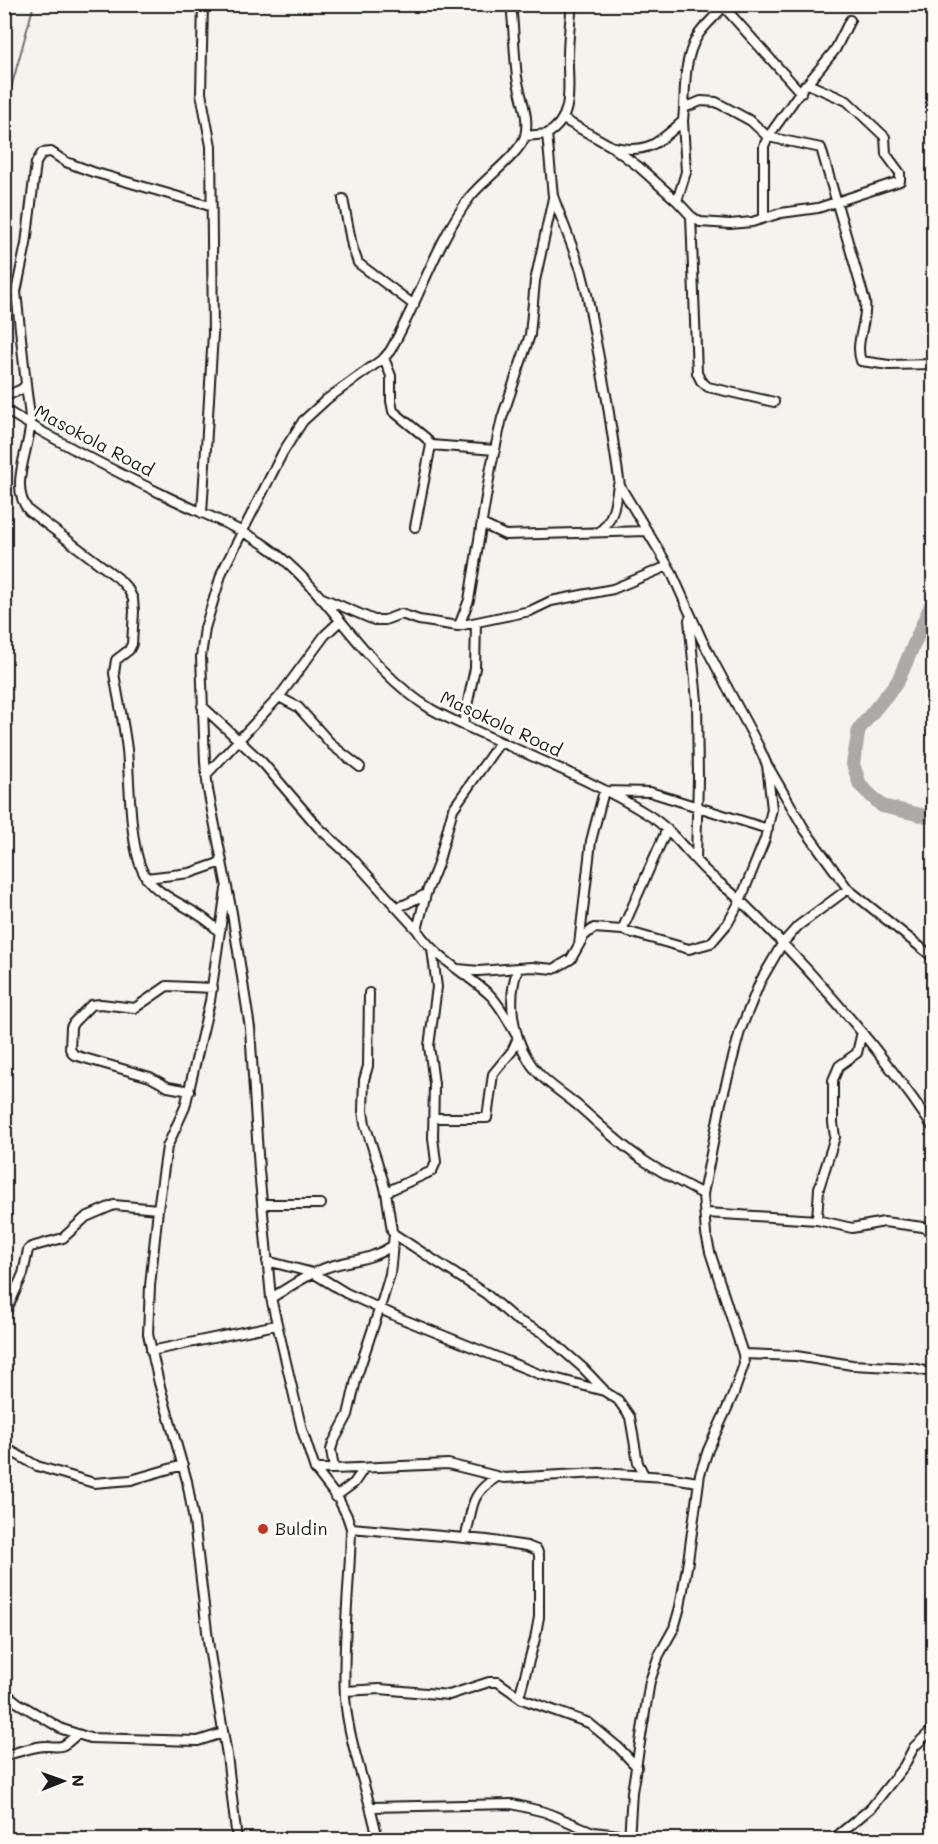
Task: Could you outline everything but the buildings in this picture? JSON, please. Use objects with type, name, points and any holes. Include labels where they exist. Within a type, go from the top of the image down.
[{"type":"street","points":[[202,513],[213,334],[211,146],[201,93],[203,4]]},
{"type":"street","points":[[378,1839],[355,1752],[345,1691],[351,1528],[347,1516],[315,1469],[302,1430],[271,1298],[250,1028],[207,775],[201,657],[205,628],[222,572],[267,482],[303,421],[327,399],[384,358],[399,336],[454,220],[472,195],[512,154],[525,136],[526,116],[518,86],[511,4]]},
{"type":"street","points":[[525,136],[548,134],[563,119],[569,97],[568,58],[572,4]]},
{"type":"street","points":[[677,201],[686,172],[683,121],[690,50],[698,34],[725,6],[801,93]]},
{"type":"street","points":[[764,218],[764,146],[768,137],[807,84],[835,50],[850,20]]},
{"type":"street","points":[[563,119],[611,146],[650,176],[700,222],[723,224],[752,222],[836,202],[900,181],[901,175],[886,154],[885,136],[847,101],[807,84]]},
{"type":"street","points":[[684,108],[701,100],[716,102],[751,121],[768,137],[822,148],[866,301],[866,320],[860,340],[859,357],[861,361],[890,365],[933,364]]},
{"type":"street","points":[[611,146],[630,150],[646,149],[663,139],[683,121]]},
{"type":"street","points":[[548,134],[554,196],[583,278],[607,400],[618,483],[611,519],[608,525],[599,532]]},
{"type":"street","points":[[210,206],[93,172],[66,162],[51,152],[42,153],[39,156],[26,244],[16,292],[30,426],[20,477],[24,505],[118,578],[134,599],[132,644],[116,660],[114,673],[127,749],[132,821],[138,858],[146,878],[154,886],[205,918],[219,932]]},
{"type":"street","points":[[458,626],[469,600],[504,411],[530,335],[535,281],[554,196]]},
{"type":"street","points":[[343,199],[352,246],[358,263],[414,305]]},
{"type":"street","points":[[691,216],[697,373],[708,387],[774,402]]},
{"type":"street","points":[[384,358],[392,383],[393,411],[426,438],[431,445],[415,527]]},
{"type":"street","points":[[4,397],[22,389],[26,384]]},
{"type":"street","name":"Masokola Road","points":[[4,408],[30,426],[93,461],[243,532],[267,547],[282,559],[318,597],[387,675],[431,709],[604,791],[651,817],[667,829],[696,861],[740,901],[815,977],[862,1032],[915,1101],[933,1129]]},
{"type":"street","points":[[431,445],[495,450]]},
{"type":"street","points":[[618,483],[668,566],[767,765],[805,830],[848,890],[933,958]]},
{"type":"street","points":[[482,524],[505,535],[647,531]]},
{"type":"street","points":[[318,597],[374,620],[385,620],[401,614],[419,620],[458,626],[530,611],[551,601],[613,589],[668,566]]},
{"type":"street","points":[[689,612],[697,701],[696,861]]},
{"type":"street","points":[[207,775],[279,697],[325,635],[340,621]]},
{"type":"street","points":[[463,725],[475,668],[476,623]]},
{"type":"street","points":[[279,697],[298,707],[333,746],[360,766]]},
{"type":"street","points":[[202,706],[263,763],[318,827],[352,858],[432,949],[495,1001],[518,1038],[529,1062],[552,1085],[636,1155],[703,1194]]},
{"type":"street","points":[[417,930],[453,809],[500,742]]},
{"type":"street","points":[[458,969],[478,971],[560,967],[572,959],[584,936],[594,928],[622,930],[694,949],[711,943],[728,923],[740,901],[768,829],[771,809],[767,765]]},
{"type":"street","points":[[579,945],[591,841],[604,791],[650,792],[698,809],[768,829]]},
{"type":"street","points":[[622,930],[667,829]]},
{"type":"street","points":[[146,878],[190,873],[222,862]]},
{"type":"street","points":[[227,885],[213,988],[190,1091],[167,1147],[158,1209],[148,1310],[148,1334],[183,1465],[197,1536],[209,1648],[237,1839]]},
{"type":"street","points":[[371,1807],[512,1804],[545,1812],[592,1832],[629,1838],[630,1810],[650,1680],[659,1655],[674,1628],[680,1607],[698,1482],[708,1450],[734,1393],[744,1364],[743,1354],[706,1234],[703,1194],[721,1103],[740,1032],[760,982],[783,944],[798,926],[848,890]]},
{"type":"street","points":[[396,907],[426,894]]},
{"type":"street","points":[[386,1192],[426,1174],[434,1167],[434,1084],[429,1046],[437,987],[432,949]]},
{"type":"street","points":[[435,1118],[487,1118],[494,1074],[512,1051],[518,1038],[512,998],[513,982],[518,969]]},
{"type":"street","points":[[190,1091],[168,1087],[150,1077],[74,1055],[70,1049],[71,1027],[91,1005],[135,1008],[167,986],[213,988]]},
{"type":"street","points":[[369,993],[368,1066],[364,1080],[363,1111],[386,1192],[392,1231],[486,1294],[516,1319],[543,1332],[583,1368],[604,1391],[618,1400],[630,1417],[637,1458],[644,1475]]},
{"type":"street","points":[[817,1220],[819,1188],[835,1137],[833,1080],[839,1066],[857,1053],[862,1032]]},
{"type":"street","points":[[262,1204],[321,1204]]},
{"type":"street","points":[[4,1316],[23,1274],[31,1247],[63,1238],[87,1217],[114,1205],[158,1209]]},
{"type":"street","points":[[705,1213],[817,1220],[847,1227],[881,1222],[923,1227],[933,1234]]},
{"type":"street","points":[[334,1469],[331,1450],[348,1415],[357,1376],[390,1274],[394,1234]]},
{"type":"street","points":[[271,1298],[313,1273],[332,1266],[363,1260],[392,1246]]},
{"type":"street","points":[[267,1261],[313,1273],[434,1333],[539,1374],[604,1391]]},
{"type":"street","points":[[151,1351],[276,1325]]},
{"type":"street","points":[[743,1354],[796,1356],[852,1365],[912,1368],[933,1373]]},
{"type":"street","points":[[4,1447],[37,1466],[94,1483],[131,1480],[183,1465]]},
{"type":"street","points":[[627,1474],[637,1458]]},
{"type":"street","points":[[315,1469],[447,1464],[497,1477],[536,1477],[576,1473],[627,1474],[698,1482]]},
{"type":"street","points":[[335,1497],[354,1483],[364,1468]]},
{"type":"street","points":[[465,1539],[474,1498],[483,1487],[497,1477]]},
{"type":"street","points":[[351,1528],[527,1546],[537,1550],[539,1555],[539,1617],[519,1697]]},
{"type":"street","points":[[345,1691],[380,1689],[449,1695],[494,1682],[504,1685],[519,1697],[590,1723],[637,1767]]},
{"type":"street","points":[[4,1692],[62,1729],[90,1738],[191,1741],[205,1740],[223,1733]]},
{"type":"street","points":[[832,1839],[871,1808],[904,1766],[914,1748],[933,1728]]},
{"type":"street","points":[[4,1756],[37,1747],[56,1748],[66,1745],[76,1735]]},
{"type":"waterway","points":[[4,114],[34,4]]},
{"type":"waterway","points":[[934,598],[898,681],[859,729],[853,764],[860,785],[882,806],[934,818]]},
{"type":"place","name":"Buldin","points":[[263,1529]]}]
